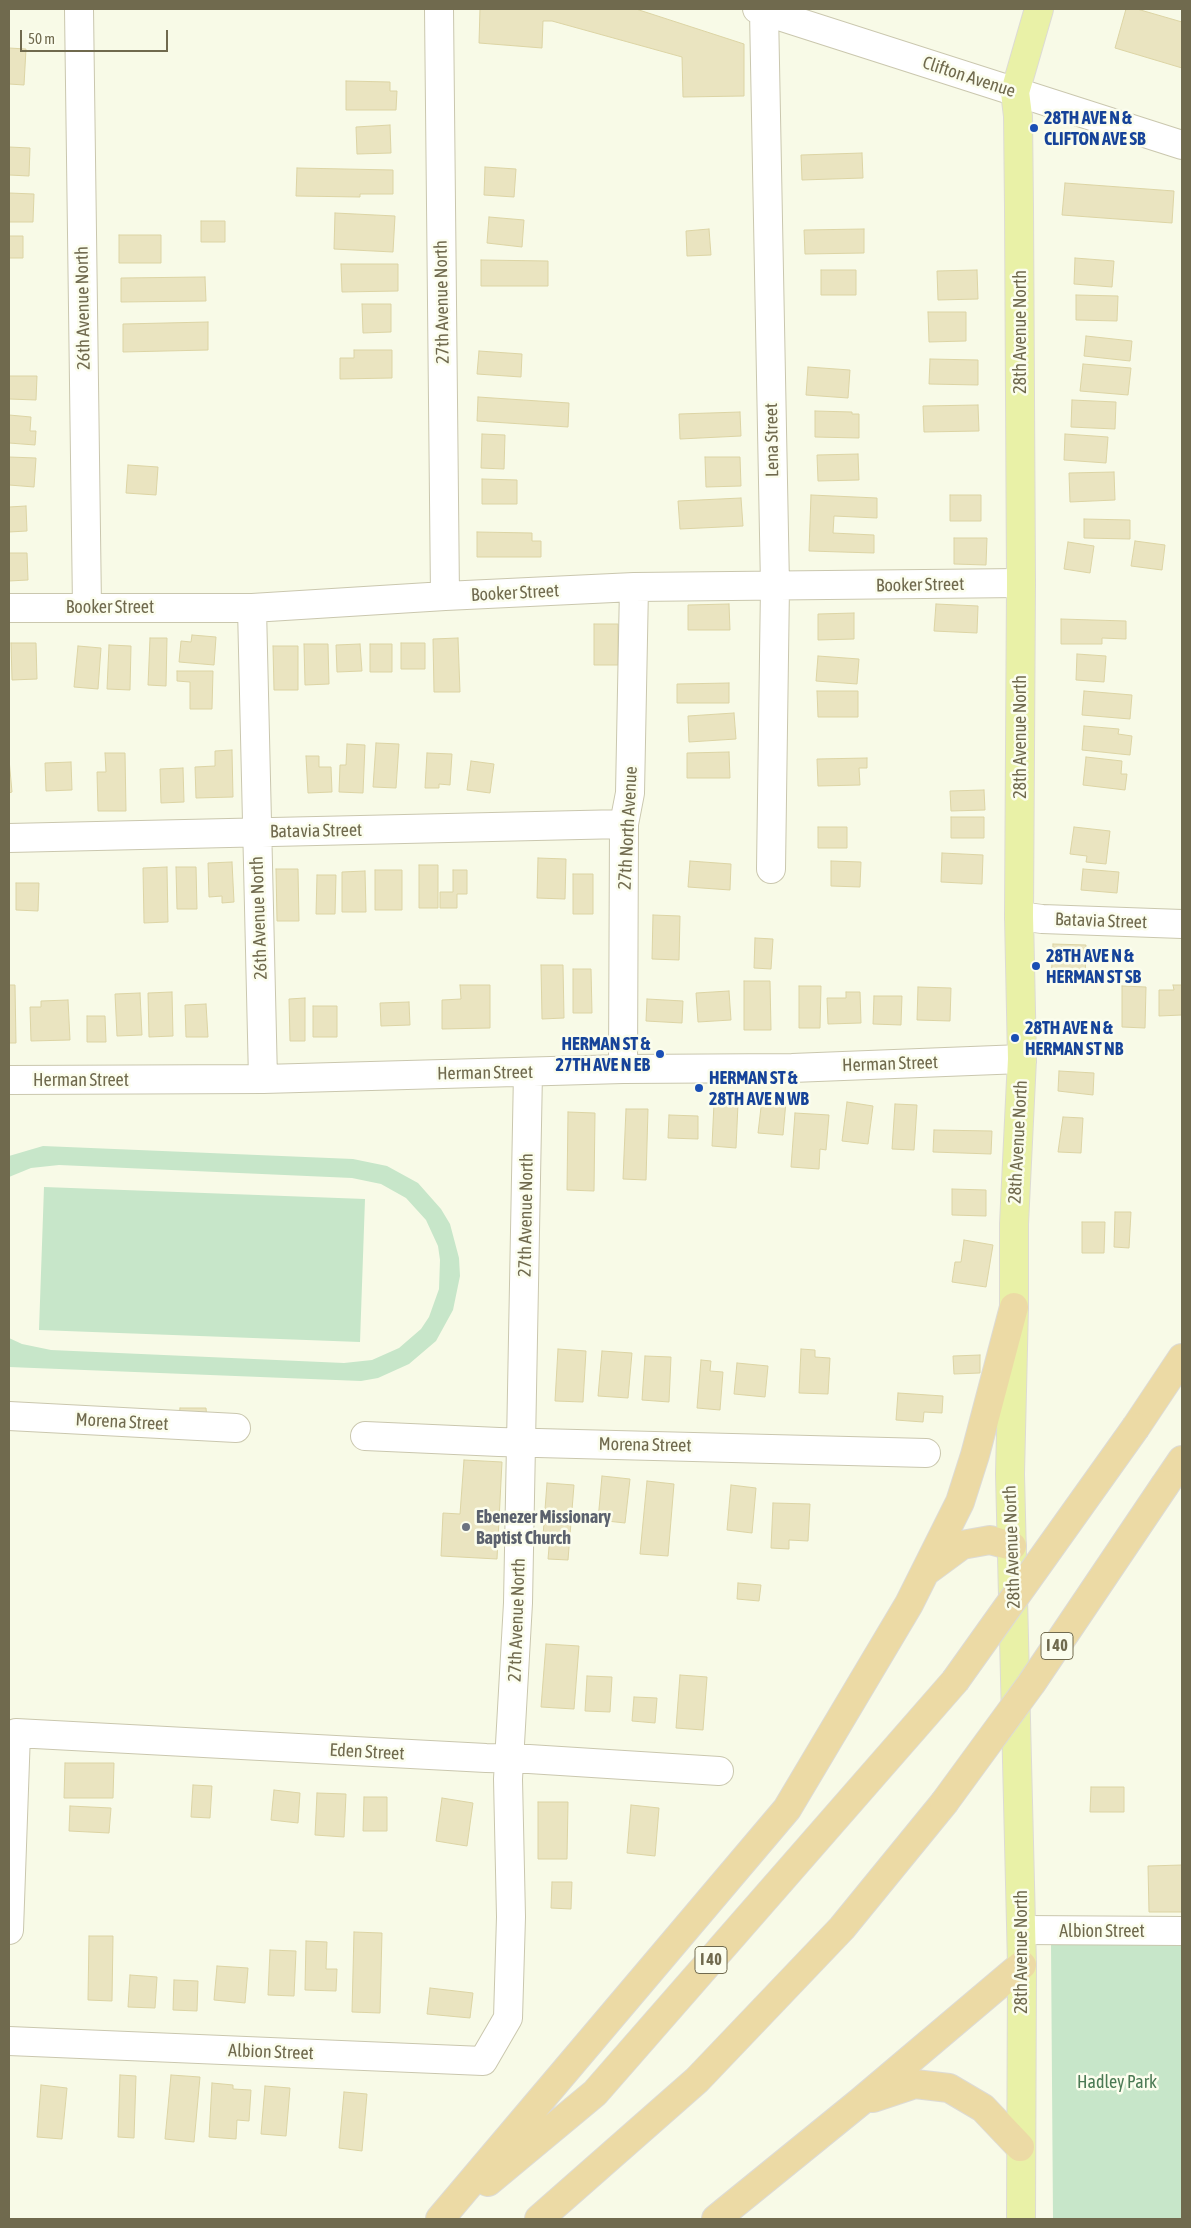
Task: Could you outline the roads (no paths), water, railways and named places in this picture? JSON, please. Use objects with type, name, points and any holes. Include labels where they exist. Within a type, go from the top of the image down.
[{"type":"highway","points":[[440,2219],[786,1809],[909,1604],[960,1502],[1014,1307]]},
{"type":"highway","name":"I 40","points":[[448,2219],[473,2195],[595,2093],[955,1681],[1182,1358]]},
{"type":"highway","name":"I 40","points":[[539,2219],[697,2080],[842,1928],[944,1803],[1031,1684],[1182,1460]]},
{"type":"highway","points":[[925,1572],[962,1545],[990,1540],[1012,1546]]},
{"type":"highway","points":[[716,2219],[860,2102],[1022,1965]]},
{"type":"highway","points":[[860,2102],[915,2084],[949,2088],[983,2108],[1020,2147]]},
{"type":"highway","points":[[560,2219],[638,2133]]},
{"type":"main road","name":"28th Avenue North","points":[[1021,2219],[1022,1930],[1010,1474],[1014,1224],[1022,1059],[1019,218],[1018,116],[1015,92],[1039,9]]},
{"type":"street","name":"26th Avenue North","points":[[79,9],[87,607]]},
{"type":"street","name":"27th Avenue North","points":[[439,9],[445,596]]},
{"type":"street","name":"Clifton Avenue","points":[[760,10],[1182,145]]},
{"type":"street","name":"Lena Street","points":[[760,10],[775,586],[771,868]]},
{"type":"street","name":"Booker Street","points":[[9,608],[252,608],[634,587],[1021,583]]},
{"type":"street","name":"27th North Avenue","points":[[623,1069],[624,824],[630,793],[634,587]]},
{"type":"street","name":"26th Avenue North","points":[[252,608],[263,1079]]},
{"type":"street","name":"Batavia Street","points":[[9,838],[624,824]]},
{"type":"street","name":"Batavia Street","points":[[1020,916],[1042,919],[1182,924]]},
{"type":"street","name":"Herman Street","points":[[9,1080],[263,1079],[623,1069],[792,1068],[1022,1059]]},
{"type":"street","name":"27th Avenue North","points":[[508,2018],[511,1916],[508,1779],[518,1603],[528,1072]]},
{"type":"street","name":"Morena Street","points":[[9,1416],[236,1428]]},
{"type":"street","name":"Morena Street","points":[[365,1436],[926,1453]]},
{"type":"street","name":"Eden Street","points":[[9,1930],[16,1733],[719,1771]]},
{"type":"street","name":"Albion Street","points":[[1022,1930],[1182,1931]]},
{"type":"street","name":"Albion Street","points":[[9,2041],[483,2061],[508,2018]]},
{"type":"place","name":"28TH AVE N & CLIFTON AVE SB","points":[[1034,128]]},
{"type":"place","name":"28TH AVE N & HERMAN ST SB","points":[[1036,966]]},
{"type":"place","name":"28TH AVE N & HERMAN ST NB","points":[[1015,1038]]},
{"type":"place","name":"HERMAN ST & 27TH AVE N EB","points":[[660,1054]]},
{"type":"place","name":"HERMAN ST & 28TH AVE N WB","points":[[699,1088]]},
{"type":"place","name":"Ebenezer Missionary Baptist Church","points":[[466,1527]]},
{"type":"park label","name":"Hadley Park","points":[[1117,2082]]}]
